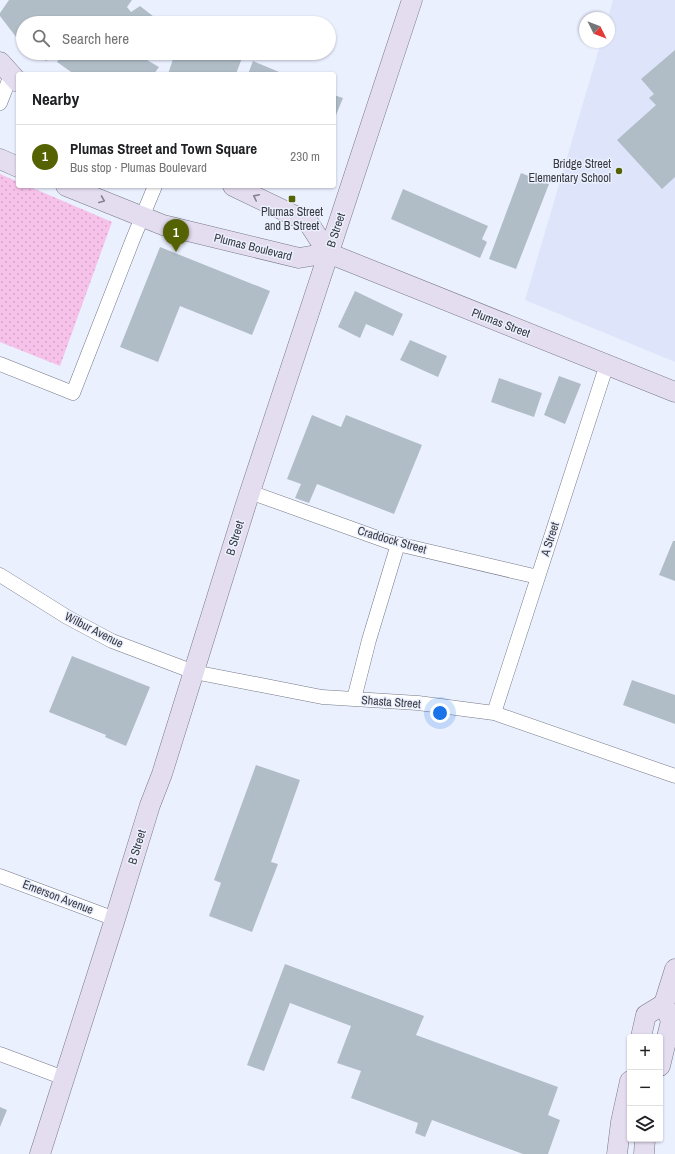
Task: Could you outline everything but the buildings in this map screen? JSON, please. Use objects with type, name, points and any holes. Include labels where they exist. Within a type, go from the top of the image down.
[{"type":"street","name":"B Street","points":[[40,1154],[150,805],[162,774],[250,492],[412,0]]},
{"type":"street","points":[[0,103],[10,73]]},
{"type":"street","points":[[0,159],[16,166]]},
{"type":"street","name":"Plumas Boulevard","points":[[71,188],[164,225],[299,258],[328,253]]},
{"type":"street","points":[[0,364],[73,393],[154,188]]},
{"type":"street","points":[[237,188],[308,222],[328,253]]},
{"type":"street","name":"Plumas Street","points":[[328,253],[675,392]]},
{"type":"street","name":"A Street","points":[[494,713],[607,364]]},
{"type":"street","name":"Craddock Street","points":[[250,492],[398,544],[538,577]]},
{"type":"street","points":[[354,699],[369,640],[398,544]]},
{"type":"street","name":"Wilbur Avenue","points":[[0,575],[67,617],[112,641],[194,672]]},
{"type":"street","name":"Shasta Street","points":[[194,672],[322,697],[418,703],[494,713],[675,776]]},
{"type":"street","name":"Emerson Avenue","points":[[0,876],[115,919]]},
{"type":"street","points":[[663,1054],[671,1021],[669,1006],[675,968]]},
{"type":"street","points":[[641,1034],[646,1015],[669,1006]]},
{"type":"street","points":[[0,1054],[64,1078]]},
{"type":"street","points":[[617,1154],[621,1122],[627,1095]]},
{"type":"street","points":[[605,1154],[621,1122]]},
{"type":"street","points":[[644,1154],[645,1142]]},
{"type":"shaded area","name":"Bridge Street Elementary School","points":[[613,0],[675,0],[675,362],[525,300],[599,48],[615,48],[615,12],[610,12]]},
{"type":"shaded area","points":[[0,174],[16,181],[16,188],[33,188],[112,222],[60,366],[0,342]]},
{"type":"place","name":"Bridge Street Elementary School","points":[[619,171]]},
{"type":"place","name":"Plumas Street and B Street","points":[[292,199]]},
{"type":"place","name":"Plumas Street and Town Square","points":[[176,252]]}]
